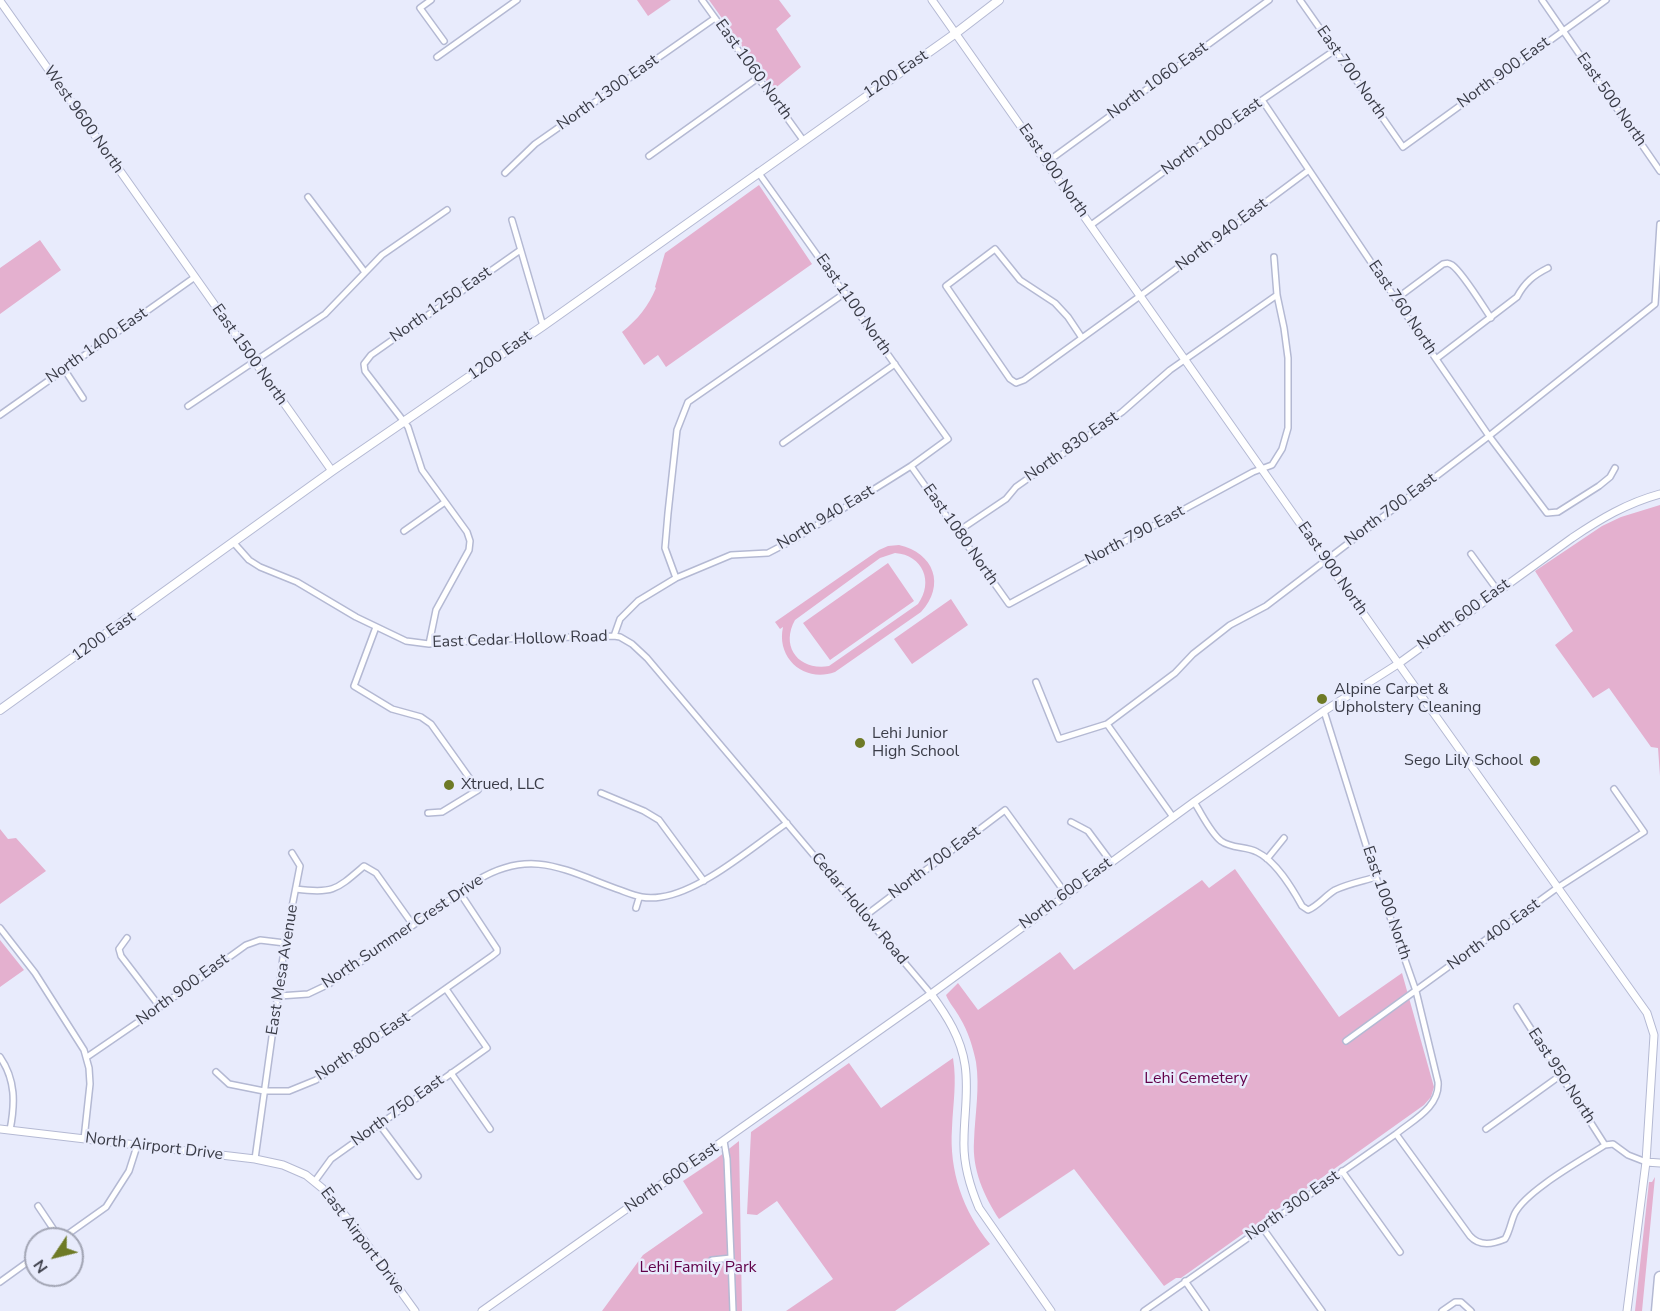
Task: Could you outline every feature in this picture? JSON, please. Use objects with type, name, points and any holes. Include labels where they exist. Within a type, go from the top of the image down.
[{"type":"highway","points":[[1656,1311],[1660,1276]]},
{"type":"main road","name":"1200 East","points":[[0,710],[332,471],[543,326],[956,33],[999,0]]},
{"type":"street","points":[[431,0],[420,8],[444,41]]},
{"type":"street","points":[[437,57],[517,0]]},
{"type":"street","name":"East 1060 North","points":[[702,0],[803,140]]},
{"type":"street","name":"East 900 North","points":[[932,0],[1398,664],[1647,1013],[1654,1035],[1646,1162],[1627,1311]]},
{"type":"street","name":"North 1060 East","points":[[1047,162],[1269,0]]},
{"type":"street","name":"East 700 North","points":[[1300,0],[1403,147]]},
{"type":"street","name":"East 500 North","points":[[1542,0],[1660,171]]},
{"type":"street","name":"North 900 East","points":[[1403,147],[1606,0]]},
{"type":"street","name":"West 9600 North","points":[[0,1],[166,238]]},
{"type":"street","name":"North 1300 East","points":[[505,173],[535,144],[715,18]]},
{"type":"street","name":"North 1000 East","points":[[1091,225],[1262,100],[1335,50]]},
{"type":"street","points":[[648,156],[758,78]]},
{"type":"street","name":"East 760 North","points":[[1262,100],[1489,436],[1547,513],[1558,512],[1599,486],[1610,477],[1615,468]]},
{"type":"street","name":"North 940 East","points":[[1082,338],[1055,303],[1020,280],[995,249],[946,286],[1010,379],[1016,383],[1024,380],[1082,338],[1140,296],[1309,170]]},
{"type":"street","name":"East 1100 North","points":[[758,172],[948,439]]},
{"type":"street","points":[[308,197],[364,272]]},
{"type":"street","points":[[188,406],[325,314],[382,255],[447,210]]},
{"type":"street","points":[[512,220],[519,251],[543,326]]},
{"type":"street","name":"North 700 East","points":[[1036,682],[1059,739],[1107,724],[1175,673],[1193,654],[1230,625],[1266,606],[1489,436],[1655,304],[1660,224]]},
{"type":"street","name":"East 1500 North","points":[[166,238],[332,471]]},
{"type":"street","name":"North 1250 East","points":[[404,423],[365,371],[365,362],[398,335],[519,251]]},
{"type":"street","points":[[1274,257],[1277,295]]},
{"type":"street","points":[[1396,298],[1443,264],[1448,263],[1460,273],[1491,318]]},
{"type":"street","points":[[1436,359],[1517,297],[1524,284],[1533,276],[1548,268]]},
{"type":"street","name":"North 1400 East","points":[[0,415],[195,277]]},
{"type":"street","points":[[676,578],[665,548],[677,430],[688,402],[845,293]]},
{"type":"street","name":"North 830 East","points":[[957,532],[1006,499],[1016,487],[1122,412],[1155,382],[1277,295]]},
{"type":"street","name":"North 790 East","points":[[1009,604],[1260,468],[1272,465],[1282,449],[1288,428],[1288,358],[1277,295]]},
{"type":"street","points":[[783,443],[895,364]]},
{"type":"street","points":[[64,369],[83,398]]},
{"type":"street","points":[[404,423],[412,438],[420,465],[468,534],[470,541],[469,550],[436,610],[429,644]]},
{"type":"street","name":"North 940 East","points":[[614,636],[620,619],[632,607],[676,578],[730,555],[768,553],[794,540],[911,466],[948,439]]},
{"type":"street","name":"East 1080 North","points":[[911,466],[1009,604]]},
{"type":"street","name":"North 600 East","points":[[482,1311],[931,994],[1194,802],[1324,711],[1398,664],[1600,519],[1626,506],[1658,495]]},
{"type":"street","points":[[404,531],[445,502]]},
{"type":"street","name":"East Cedar Hollow Road","points":[[233,542],[249,560],[260,567],[297,582],[376,627],[406,641],[429,644],[500,639],[620,637],[632,644],[646,658],[787,823]]},
{"type":"street","points":[[1471,554],[1498,591]]},
{"type":"street","points":[[376,627],[354,686],[392,709],[421,717],[431,724],[478,790],[442,812],[428,813]]},
{"type":"street","name":"East 1000 North","points":[[1324,711],[1376,877],[1416,991],[1438,1082],[1437,1096]]},
{"type":"street","points":[[1107,724],[1173,817]]},
{"type":"street","name":"North 400 East","points":[[1346,1041],[1557,888],[1644,832],[1614,789]]},
{"type":"street","points":[[601,793],[644,811],[659,820],[704,881]]},
{"type":"street","points":[[1194,802],[1219,839],[1234,847],[1258,852],[1267,859],[1277,869],[1302,906],[1308,910],[1314,908],[1337,889],[1376,877]]},
{"type":"street","name":"North 700 East","points":[[865,916],[1005,810],[1066,894]]},
{"type":"street","points":[[1071,822],[1088,831],[1110,862]]},
{"type":"street","name":"North Summer Crest Drive","points":[[279,996],[308,994],[329,984],[495,870],[537,862],[639,898],[672,895],[693,888],[787,823]]},
{"type":"street","name":"Cedar Hollow Road","points":[[787,823],[931,994]]},
{"type":"street","points":[[1267,859],[1284,838]]},
{"type":"street","name":"East Mesa Avenue","points":[[255,1159],[285,943],[300,866],[292,853]]},
{"type":"street","points":[[296,889],[316,892],[335,889],[364,866],[376,873],[413,925]]},
{"type":"street","name":"North 800 East","points":[[216,1072],[229,1084],[264,1091],[289,1091],[316,1080],[497,952],[460,893]]},
{"type":"street","points":[[636,908],[639,898]]},
{"type":"street","points":[[0,928],[35,973],[77,1037],[87,1057],[90,1084],[84,1139]]},
{"type":"street","points":[[128,938],[119,949],[121,956],[160,1007]]},
{"type":"street","name":"North 900 East","points":[[87,1057],[246,945],[260,940],[285,943]]},
{"type":"street","name":"North 750 East","points":[[315,1181],[331,1159],[487,1048],[446,989]]},
{"type":"street","points":[[931,994],[953,1028],[966,1065],[964,1142],[966,1166],[973,1195],[979,1208],[1051,1311]]},
{"type":"street","name":"East 950 North","points":[[1517,1007],[1605,1145]]},
{"type":"street","points":[[0,1057],[10,1077],[14,1097],[10,1130]]},
{"type":"street","points":[[451,1073],[490,1129]]},
{"type":"street","points":[[1486,1130],[1561,1076]]},
{"type":"street","name":"North 300 East","points":[[1144,1311],[1396,1134],[1427,1110],[1437,1096]]},
{"type":"street","points":[[380,1124],[418,1176]]},
{"type":"street","name":"North Airport Drive","points":[[0,1129],[255,1159],[283,1165],[306,1175]]},
{"type":"street","points":[[1396,1134],[1470,1236],[1475,1242],[1487,1244],[1505,1239],[1515,1213],[1523,1202],[1536,1191],[1605,1145],[1613,1144],[1628,1155],[1646,1162],[1660,1163]]},
{"type":"street","points":[[724,1141],[727,1159],[733,1311]]},
{"type":"street","points":[[78,1227],[106,1207],[129,1171],[137,1146]]},
{"type":"street","points":[[1342,1171],[1400,1252]]},
{"type":"street","name":"East Airport Drive","points":[[306,1175],[315,1181],[352,1224],[415,1311]]},
{"type":"street","points":[[38,1206],[53,1227]]},
{"type":"street","points":[[1262,1227],[1322,1311]]},
{"type":"street","points":[[712,1260],[731,1258]]},
{"type":"street","points":[[0,1282],[24,1265]]},
{"type":"street","points":[[1185,1281],[1206,1311]]},
{"type":"street","points":[[1442,1311],[1457,1302],[1466,1304],[1471,1311]]},
{"type":"green space","points":[[637,0],[671,0],[648,16]]},
{"type":"green space","points":[[709,0],[779,0],[791,16],[776,29],[801,67],[773,90]]},
{"type":"green space","points":[[759,185],[812,264],[666,367],[658,355],[644,365],[622,332],[638,317],[650,301],[656,288],[665,253]]},
{"type":"green space","points":[[40,240],[61,270],[0,314],[0,268]]},
{"type":"green space","points":[[1660,505],[1660,776],[1658,748],[1651,747],[1609,688],[1593,698],[1555,645],[1573,631],[1535,571],[1602,526],[1621,517]]},
{"type":"green space","points":[[899,545],[911,549],[928,563],[933,571],[934,581],[929,602],[921,612],[835,672],[824,675],[813,674],[795,666],[784,649],[783,627],[780,629],[775,622],[888,546]],"holes":[[[895,553],[905,555],[919,564],[923,571],[925,587],[918,604],[829,666],[809,665],[795,655],[790,639],[795,620],[880,558]]]},
{"type":"green space","points":[[888,563],[914,601],[830,660],[803,623]]},
{"type":"green space","points":[[951,599],[968,625],[912,664],[894,639]]},
{"type":"green space","points":[[0,829],[8,839],[16,838],[46,871],[0,904]]},
{"type":"green space","name":"Lehi Cemetery","points":[[1235,869],[1339,1017],[1402,973],[1434,1087],[1431,1097],[1424,1105],[1181,1278],[1176,1278],[1164,1286],[1074,1169],[999,1219],[984,1192],[975,1162],[978,1082],[975,1056],[965,1028],[946,995],[958,983],[978,1010],[1060,952],[1074,970],[1202,880],[1209,888]]},
{"type":"green space","points":[[0,940],[24,970],[0,987]]},
{"type":"green space","points":[[953,1058],[955,1084],[952,1128],[953,1160],[965,1204],[990,1244],[895,1311],[786,1311],[833,1279],[777,1201],[757,1215],[747,1214],[751,1132],[849,1063],[881,1108]]},
{"type":"green space","name":"Lehi Family Park","points":[[739,1141],[742,1311],[602,1311],[643,1255],[703,1213],[683,1181]]},
{"type":"green space","points":[[1655,1177],[1642,1311],[1635,1311],[1649,1182],[1652,1182]]},
{"type":"place","name":"Alpine Carpet & Upholstery Cleaning","points":[[1322,699]]},
{"type":"place","name":"Lehi Junior High School","points":[[860,743]]},
{"type":"place","name":"Sego Lily School","points":[[1535,761]]},
{"type":"place","name":"Xtrued, LLC","points":[[449,785]]}]
